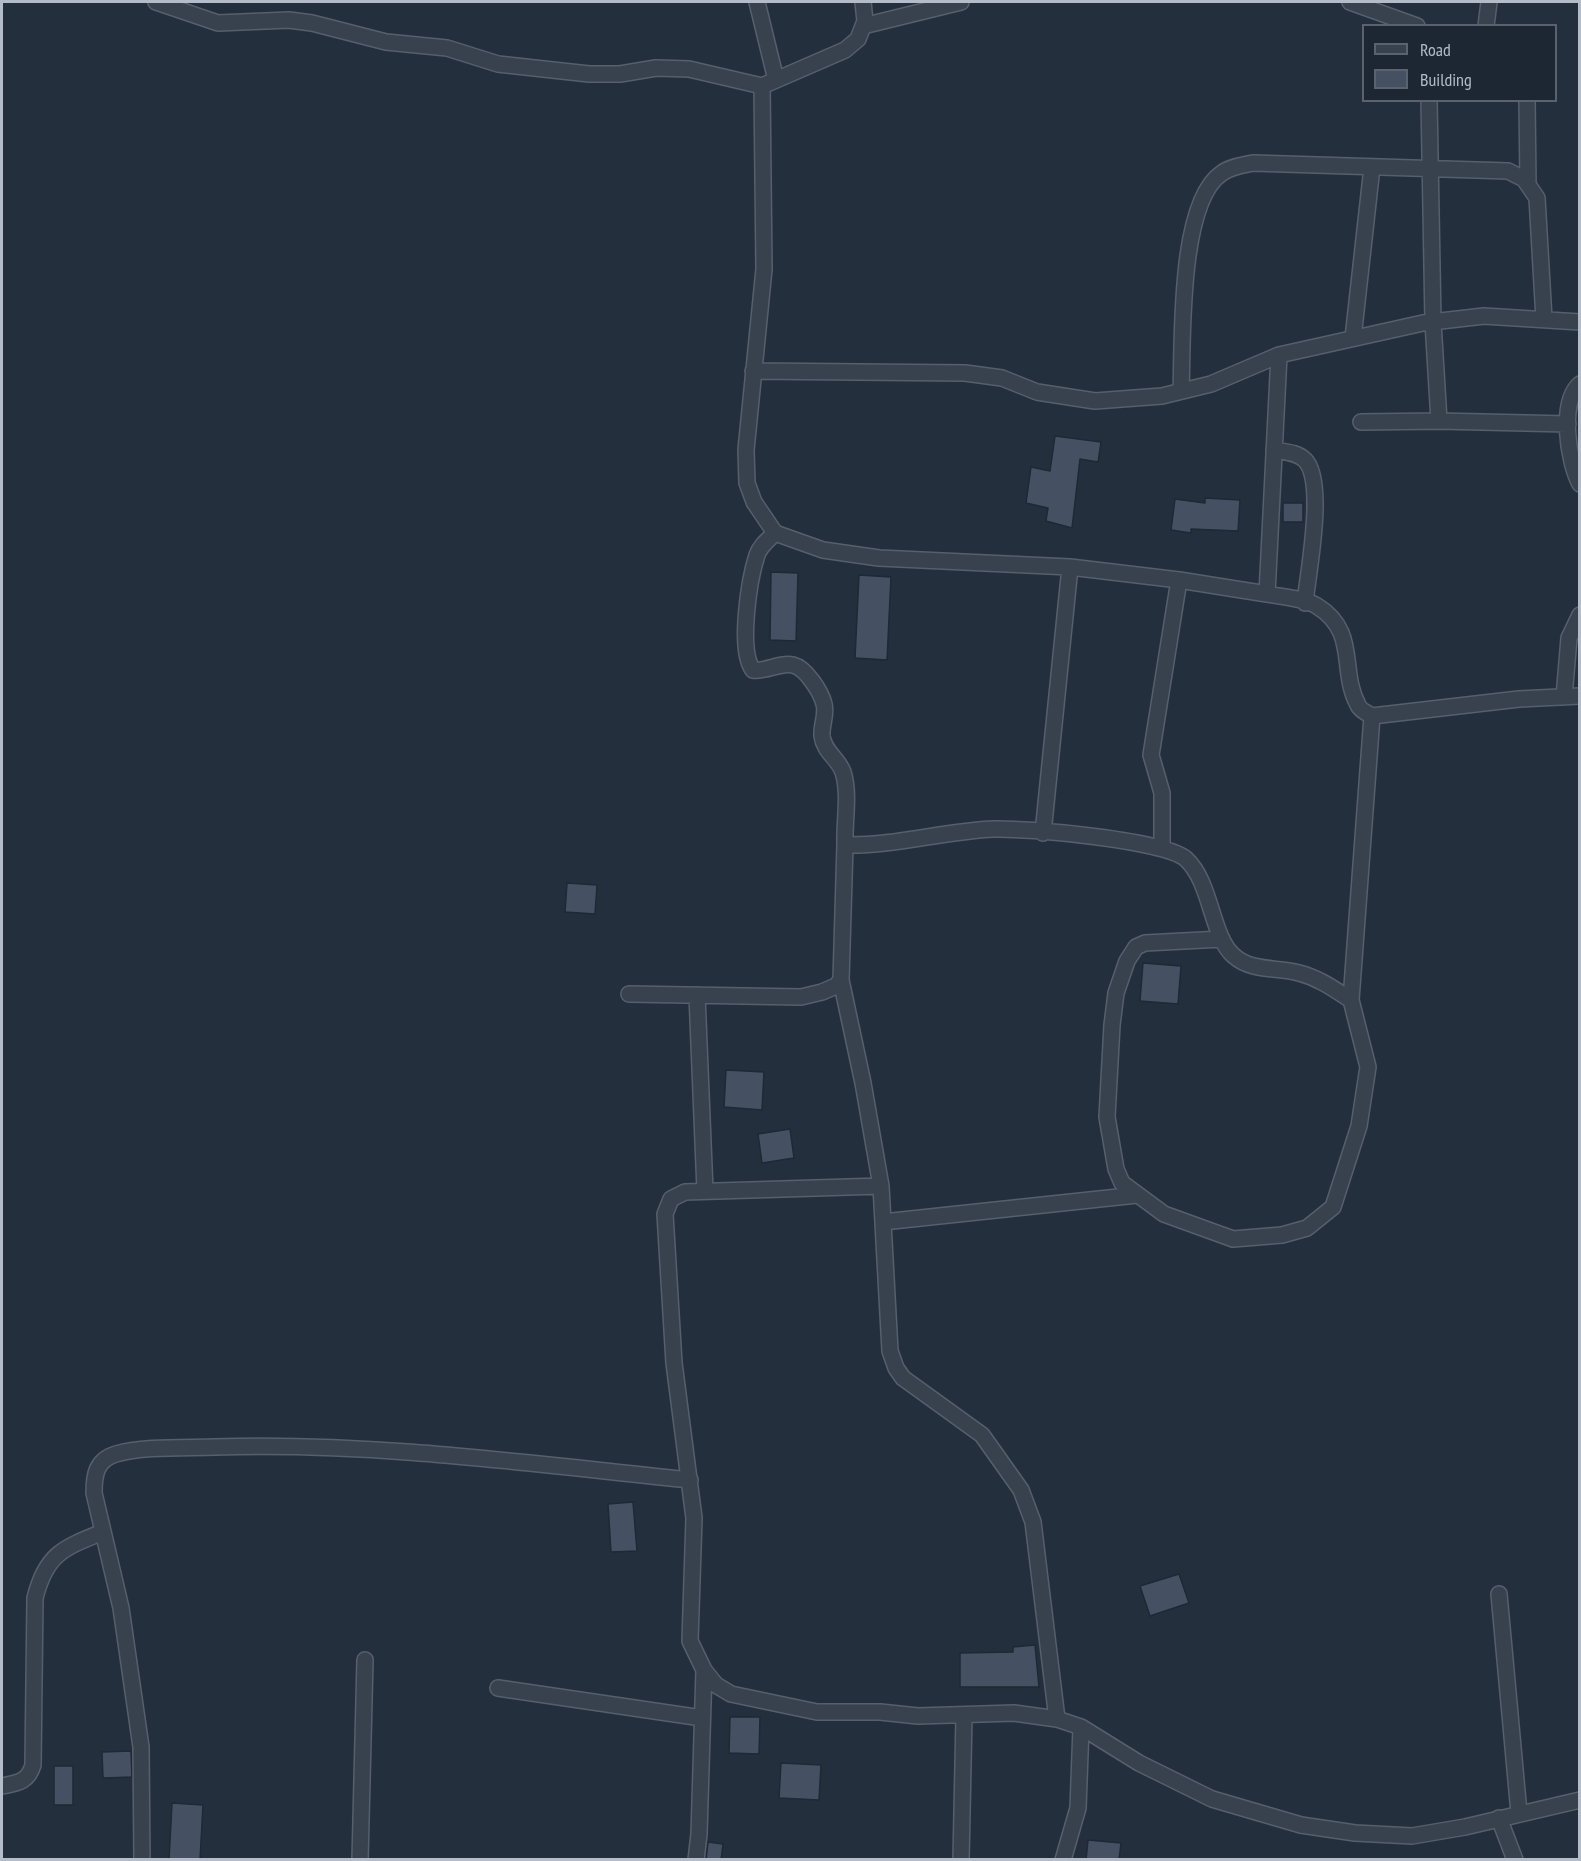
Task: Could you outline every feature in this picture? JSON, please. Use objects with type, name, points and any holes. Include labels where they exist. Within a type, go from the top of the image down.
[{"type":"street","points":[[156,2],[218,23],[290,20],[312,23],[386,42],[447,48],[498,64],[589,75],[620,74],[656,68],[689,69],[769,83],[845,50],[858,39],[863,26],[863,2]]},
{"type":"street","points":[[757,2],[769,83],[764,269],[746,450],[747,483],[754,502],[775,533],[823,550],[879,558],[1070,567],[1179,580],[1315,604],[1335,621],[1347,644],[1353,690],[1359,707],[1372,716],[1445,706],[1572,696],[1569,638],[1580,615]]},
{"type":"street","points":[[863,26],[961,2]]},
{"type":"street","points":[[1350,2],[1411,24]]},
{"type":"street","points":[[1486,24],[1489,2]]},
{"type":"street","points":[[1429,102],[1433,322],[1439,421]]},
{"type":"street","points":[[1527,102],[1528,184]]},
{"type":"street","points":[[1181,391],[1185,270],[1192,230],[1209,186],[1222,173],[1253,163],[1508,171],[1528,184],[1537,198],[1544,320]]},
{"type":"street","points":[[1353,338],[1372,167]]},
{"type":"street","points":[[753,371],[965,373],[1002,378],[1036,392],[1095,401],[1162,396],[1211,384],[1279,355],[1433,322],[1484,316],[1580,322]]},
{"type":"street","points":[[1267,594],[1279,355]]},
{"type":"street","points":[[1580,384],[1569,398],[1568,424],[1574,472],[1580,484]]},
{"type":"street","points":[[1361,422],[1568,424]]},
{"type":"street","points":[[1274,450],[1294,453],[1305,460],[1312,471],[1315,499],[1305,603]]},
{"type":"street","points":[[775,533],[757,554],[745,627],[744,648],[747,662],[753,670],[760,671],[793,665],[801,669],[825,705],[822,736],[826,750],[842,769],[845,781],[841,980],[863,1083],[881,1186],[890,1352],[903,1378],[982,1434],[1012,1473],[1033,1522],[1057,1719]]},
{"type":"street","points":[[1043,833],[1070,567]]},
{"type":"street","points":[[1162,847],[1162,794],[1151,755],[1179,580]]},
{"type":"street","points":[[1222,939],[1145,943],[1136,947],[1127,961],[1116,993],[1107,1116],[1116,1169],[1122,1183],[1164,1214],[1233,1239],[1282,1235],[1307,1228],[1333,1207],[1359,1126],[1368,1066],[1351,1000],[1372,716]]},
{"type":"street","points":[[845,845],[872,845],[995,829],[1108,838],[1162,847],[1186,859],[1204,885],[1222,939],[1233,956],[1251,966],[1323,981],[1351,1000]]},
{"type":"street","points":[[629,994],[801,997],[836,986],[841,980]]},
{"type":"street","points":[[698,995],[705,1191]]},
{"type":"street","points":[[881,1186],[686,1192],[671,1199],[665,1214],[675,1363],[690,1480],[694,1546],[690,1641],[704,1670],[716,1685],[731,1694],[817,1712],[964,1716],[1014,1713],[1057,1719],[1082,1727],[1139,1763],[1212,1800],[1301,1825],[1385,1836],[1412,1836],[1465,1827],[1520,1812],[1580,1800]]},
{"type":"street","points":[[883,1222],[1137,1195]]},
{"type":"street","points":[[142,1860],[141,1747],[121,1608],[94,1493],[94,1477],[99,1464],[115,1454],[159,1449],[288,1445],[503,1461],[690,1480]]},
{"type":"street","points":[[2,1786],[25,1780],[30,1776],[33,1765],[35,1598],[40,1577],[52,1558],[66,1546],[103,1532]]},
{"type":"street","points":[[1499,1594],[1520,1812]]},
{"type":"street","points":[[360,1860],[365,1660]]},
{"type":"street","points":[[696,1860],[699,1834],[704,1670]]},
{"type":"street","points":[[498,1688],[702,1718]]},
{"type":"street","points":[[961,1860],[964,1716]]},
{"type":"street","points":[[1063,1860],[1078,1808],[1082,1727]]},
{"type":"street","points":[[1499,1818],[1515,1860]]},
{"type":"building","points":[[1055,436],[1101,442],[1098,462],[1080,459],[1072,528],[1046,521],[1048,508],[1026,503],[1031,467],[1050,471]]},
{"type":"building","points":[[1205,498],[1240,500],[1238,531],[1191,529],[1191,533],[1171,530],[1175,499],[1205,503]]},
{"type":"building","points":[[1283,503],[1303,503],[1303,522],[1283,522]]},
{"type":"building","points":[[771,572],[798,573],[796,641],[770,640]]},
{"type":"building","points":[[859,575],[891,577],[887,660],[855,658]]},
{"type":"building","points":[[567,883],[597,885],[595,914],[565,912]]},
{"type":"building","points":[[1143,963],[1181,966],[1178,1004],[1140,1001]]},
{"type":"building","points":[[726,1070],[764,1072],[762,1110],[724,1107]]},
{"type":"building","points":[[790,1129],[794,1158],[762,1163],[758,1134]]},
{"type":"building","points":[[633,1502],[637,1551],[611,1552],[608,1504]]},
{"type":"building","points":[[1179,1574],[1189,1603],[1150,1616],[1140,1586]]},
{"type":"building","points":[[1035,1645],[1039,1687],[960,1687],[960,1653],[1013,1652],[1013,1647]]},
{"type":"building","points":[[730,1717],[760,1717],[759,1754],[729,1753]]},
{"type":"building","points":[[131,1751],[132,1777],[103,1778],[102,1752]]},
{"type":"building","points":[[781,1763],[821,1765],[819,1800],[779,1798]]},
{"type":"building","points":[[54,1766],[73,1766],[73,1805],[54,1805]]},
{"type":"building","points":[[172,1803],[203,1805],[200,1860],[169,1860]]},
{"type":"building","points":[[1088,1840],[1121,1843],[1119,1860],[1086,1860]]},
{"type":"building","points":[[708,1842],[723,1844],[721,1860],[706,1860]]}]
